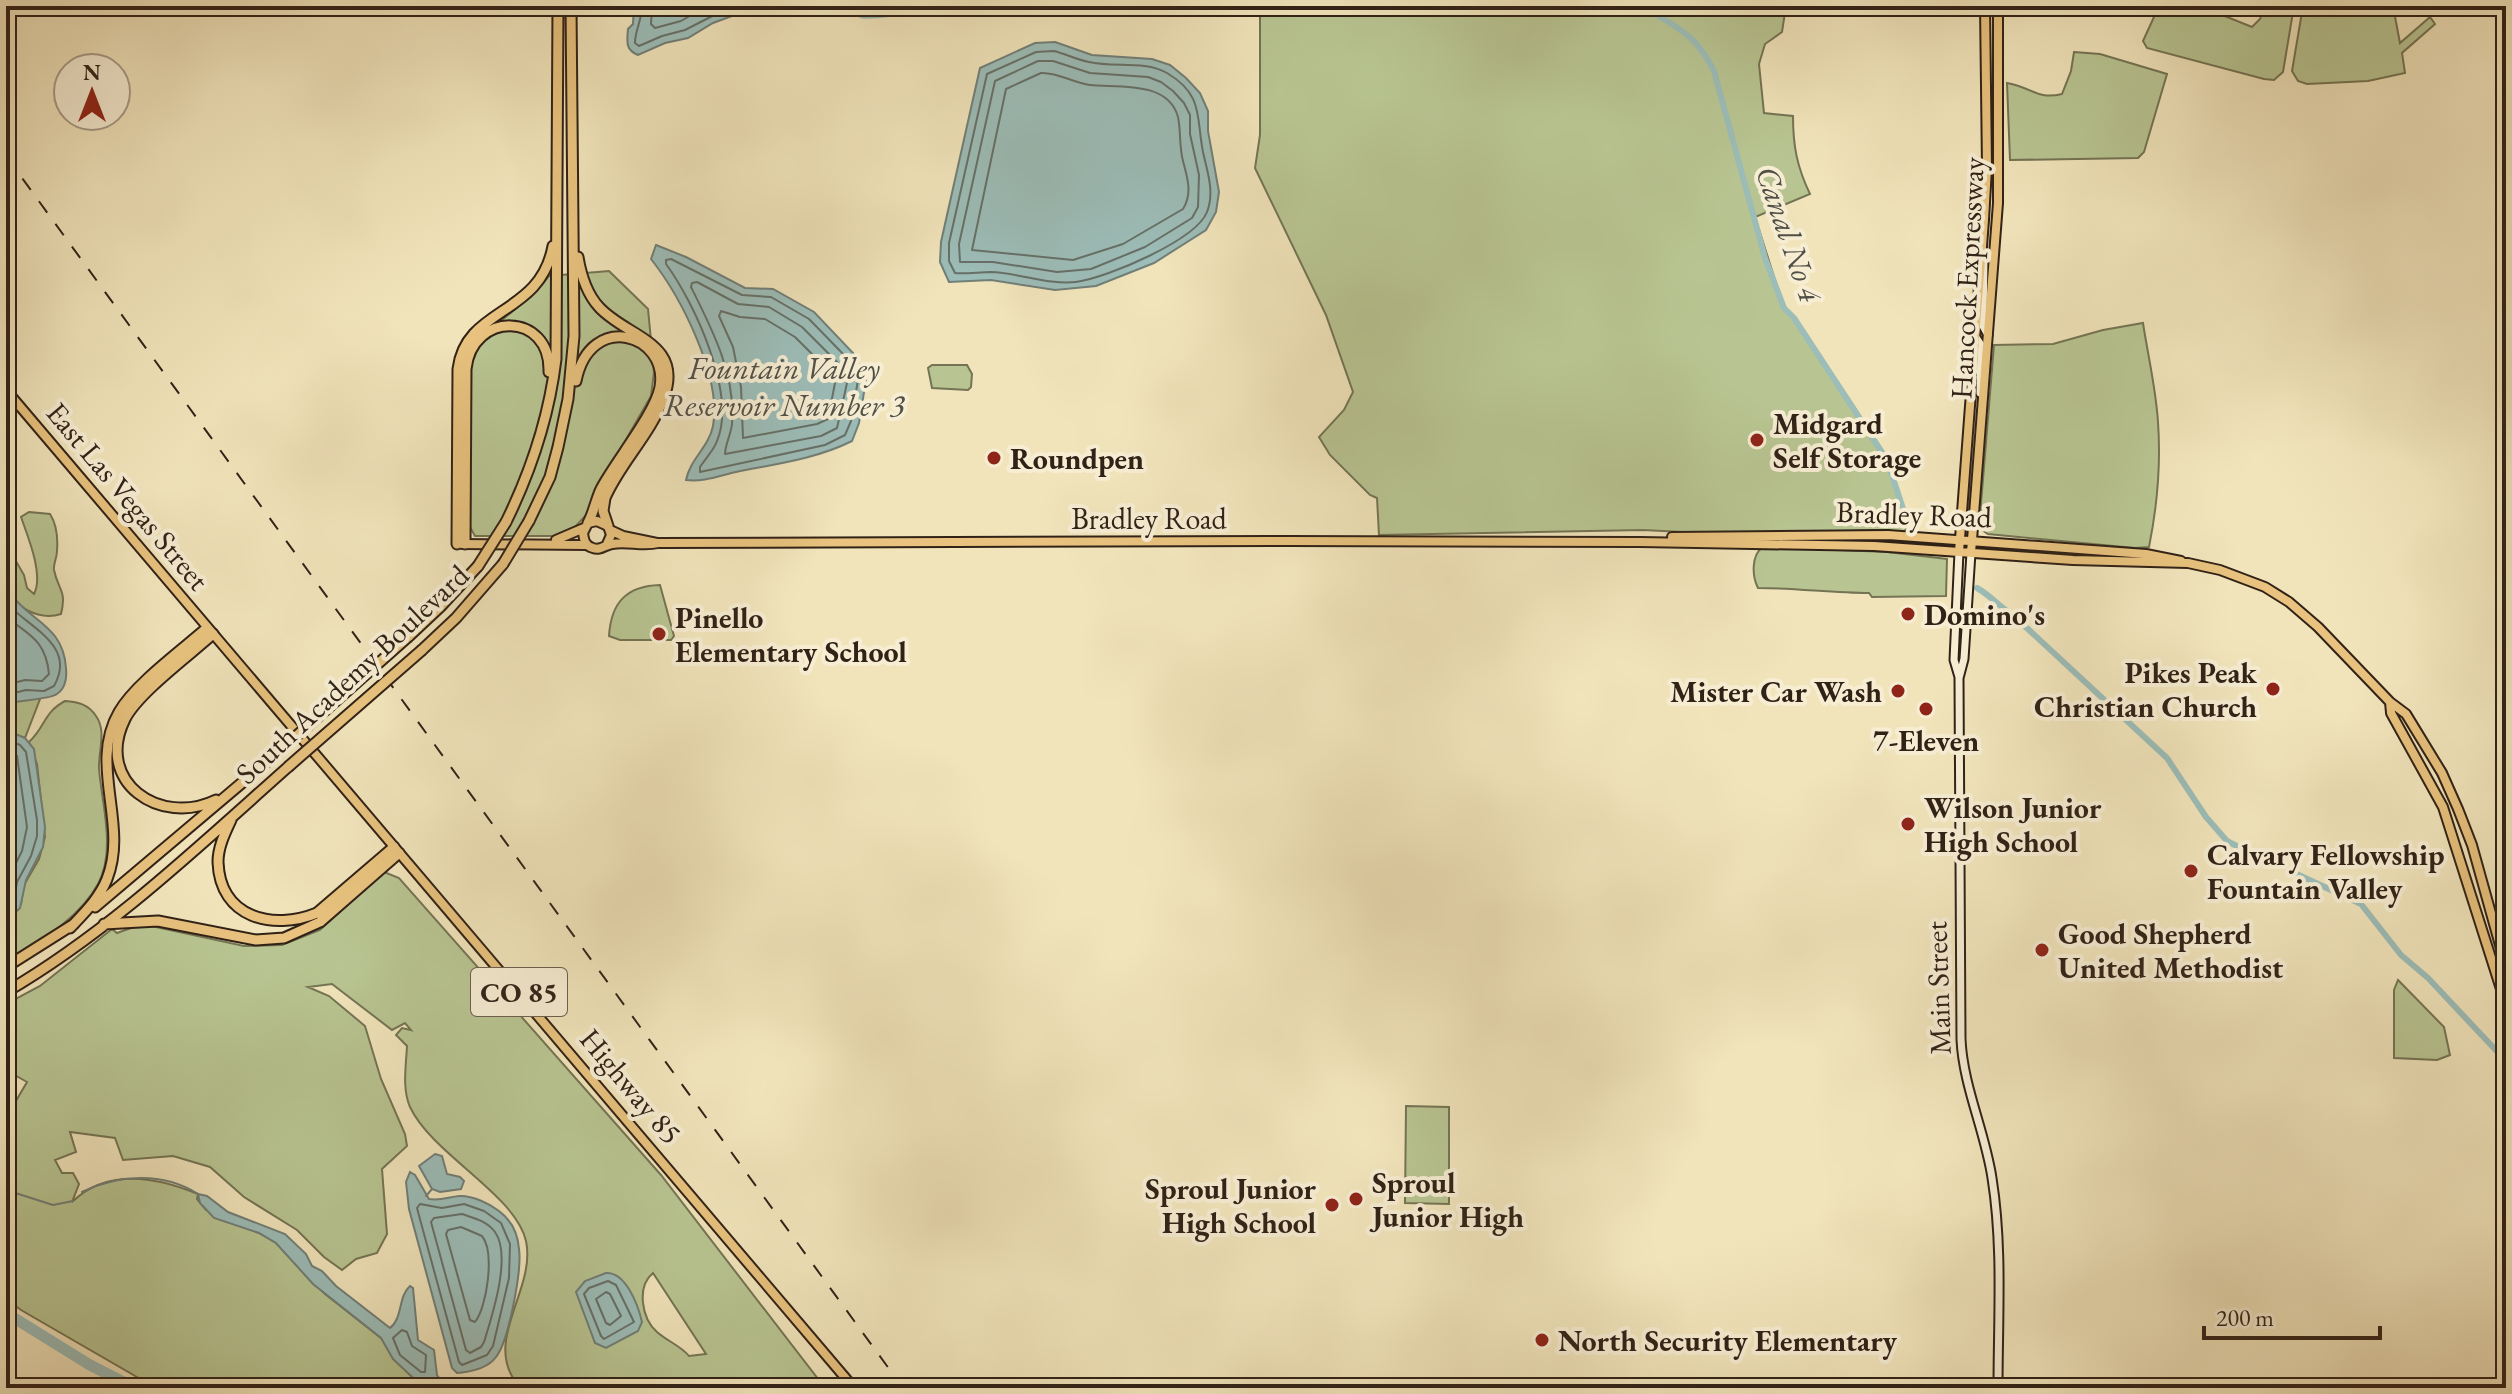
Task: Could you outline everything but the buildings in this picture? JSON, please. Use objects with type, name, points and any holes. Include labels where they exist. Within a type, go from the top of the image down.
[{"type":"highway","name":"South Academy Boulevard","points":[[6,967],[70,928],[230,794],[408,637],[478,566],[506,522],[527,479],[542,434],[556,359],[558,6]]},
{"type":"highway","name":"South Academy Boulevard","points":[[6,992],[50,966],[104,924],[422,650],[456,618],[503,564],[529,521],[550,477],[571,380],[574,336],[571,6]]},
{"type":"highway","points":[[461,544],[458,369],[462,350],[477,329],[517,303],[537,284],[551,256],[557,223]]},
{"type":"highway","points":[[573,235],[581,274],[591,297],[609,316],[653,344],[665,363],[668,375],[661,405],[605,498],[603,511],[609,528]]},
{"type":"highway","points":[[461,544],[467,361],[477,340],[489,331],[502,326],[520,326],[538,336],[546,349],[550,367],[542,434]]},
{"type":"highway","points":[[550,477],[564,442],[578,370],[586,352],[596,343],[618,337],[633,339],[645,346],[658,367],[660,386],[601,489],[586,526]]},
{"type":"highway","points":[[210,631],[131,709],[121,728],[117,752],[123,776],[140,796],[160,807],[188,809],[230,794]]},
{"type":"highway","points":[[70,928],[94,902],[111,868],[114,829],[106,752],[113,725],[132,695],[210,631]]},
{"type":"highway","points":[[233,816],[220,846],[218,860],[225,888],[233,902],[247,914],[276,922],[302,919],[317,913],[397,850]]},
{"type":"highway","points":[[104,924],[158,921],[256,940],[284,938],[320,922],[397,850]]},
{"type":"main road","name":"Hancock Expressway","points":[[1959,552],[1987,168],[1985,6]]},
{"type":"main road","name":"Hancock Expressway","points":[[1971,553],[1999,171],[1998,6]]},
{"type":"main road","points":[[1983,240],[1983,326],[1988,335]]},
{"type":"main road","points":[[1975,336],[1981,345],[1982,419]]},
{"type":"main road","name":"East Las Vegas Street","points":[[6,390],[210,631]]},
{"type":"main road","name":"Bradley Road","points":[[548,544],[601,521],[623,536],[658,543],[1640,542],[1874,546],[2073,560],[2184,563]]},
{"type":"main road","points":[[586,526],[582,536],[586,545]]},
{"type":"main road","points":[[607,544],[609,528]]},
{"type":"main road","name":"Bradley Road","points":[[1640,542],[1652,537],[1839,534],[1960,539],[2167,556],[2239,576],[2265,587],[2289,602],[2318,627],[2390,702],[2406,714],[2430,751],[2472,845],[2506,967]]},
{"type":"main road","name":"Bradley Road","points":[[461,544],[586,545],[598,549],[607,544],[645,546],[658,543]]},
{"type":"main road","name":"Main Street","points":[[1959,552],[1954,660],[1959,678]]},
{"type":"main road","name":"Main Street","points":[[1971,553],[1964,659],[1959,678],[1961,1051],[1964,1071],[1983,1130],[1994,1192],[1998,1242],[1998,1388]]},
{"type":"main road","name":"Highway 85","points":[[210,631],[854,1388]]},
{"type":"main road","name":"Bradley Road","points":[[2390,702],[2391,713],[2443,807],[2506,1005]]},
{"type":"green space","points":[[1260,6],[1642,6],[1661,18],[1645,6],[1786,6],[1782,32],[1765,44],[1759,64],[1764,113],[1793,116],[1797,156],[1810,194],[1755,217],[1784,308],[1845,393],[1879,449],[1893,477],[1906,532],[1875,530],[1742,535],[1643,530],[1379,535],[1377,498],[1370,495],[1330,455],[1319,437],[1344,410],[1353,392],[1326,315],[1255,168],[1260,135]]},
{"type":"green space","points":[[2159,6],[2200,6],[2252,27],[2260,19],[2265,6],[2294,6],[2283,72],[2274,80],[2264,79],[2147,48],[2143,41]]},
{"type":"green space","points":[[2303,6],[2393,6],[2400,43],[2430,17],[2435,24],[2402,53],[2405,73],[2368,81],[2307,84],[2298,81],[2292,71]]},
{"type":"green space","points":[[2074,52],[2100,54],[2167,74],[2144,152],[2138,158],[2010,160],[2007,83],[2040,94],[2062,94]]},
{"type":"green space","points":[[609,271],[648,309],[654,372],[651,396],[597,490],[588,513],[574,528],[555,536],[475,536],[470,527],[471,362],[477,349],[485,337],[549,276]]},
{"type":"green space","points":[[2143,323],[2156,397],[2159,438],[2158,485],[2149,547],[1988,534],[1979,528],[1994,345],[2053,344]]},
{"type":"green space","points":[[932,365],[967,365],[972,374],[971,387],[968,390],[932,388],[928,368]]},
{"type":"green space","points":[[29,512],[50,514],[54,523],[57,554],[54,570],[62,595],[61,614],[35,614],[20,605],[9,592],[5,578],[6,544],[24,575],[27,588],[34,594],[37,586],[34,556],[21,517]]},
{"type":"green space","points":[[1763,547],[1887,552],[1947,559],[1946,596],[1872,597],[1869,593],[1758,588],[1754,566],[1756,555]]},
{"type":"green space","points":[[660,585],[674,636],[671,640],[620,640],[609,636],[613,614],[623,598],[638,589]]},
{"type":"green space","points":[[40,699],[25,738],[6,731],[6,702]]},
{"type":"green space","points":[[65,701],[90,709],[101,728],[99,769],[107,842],[103,871],[90,897],[69,919],[6,963],[6,921],[21,904],[24,885],[39,859],[45,837],[37,764],[29,742],[52,710]]},
{"type":"green space","points":[[384,872],[399,878],[661,1175],[825,1388],[545,1388],[513,1378],[505,1345],[525,1276],[527,1258],[526,1241],[519,1224],[490,1190],[436,1141],[410,1107],[405,1085],[407,1046],[396,1035],[402,1028],[411,1030],[405,1023],[392,1030],[332,984],[308,987],[329,996],[365,1026],[381,1079],[405,1134],[407,1146],[382,1169],[387,1234],[377,1253],[356,1259],[342,1270],[297,1230],[244,1197],[210,1167],[173,1156],[123,1160],[115,1138],[70,1132],[76,1152],[55,1160],[62,1173],[73,1173],[79,1184],[72,1202],[101,1184],[133,1178],[166,1183],[198,1194],[197,1199],[206,1210],[276,1243],[325,1294],[381,1338],[405,1370],[424,1388],[156,1388],[6,1299],[6,1118],[27,1082],[11,1073],[6,1082],[6,1004],[40,986],[112,929],[117,933],[142,924],[244,946],[282,945],[320,930]],"holes":[[[653,1273],[706,1354],[689,1356],[652,1326],[645,1311],[643,1294],[644,1286]]]},
{"type":"green space","points":[[2398,980],[2444,1027],[2450,1055],[2437,1060],[2394,1058],[2394,990]]},
{"type":"green space","points":[[1406,1106],[1449,1107],[1449,1204],[1405,1203]]},
{"type":"water","points":[[634,6],[743,6],[735,15],[713,23],[688,38],[665,43],[638,55],[631,51],[627,41],[628,29],[633,24]]},
{"type":"water","points":[[1055,42],[1092,55],[1152,59],[1170,65],[1186,78],[1200,93],[1208,111],[1208,131],[1219,192],[1216,212],[1206,230],[1154,263],[1096,286],[1055,290],[991,280],[949,282],[940,262],[941,242],[980,68],[1035,43]]},
{"type":"water","name":"Fountain Valley Reservoir Number 3","points":[[656,245],[745,288],[773,289],[814,312],[854,354],[866,380],[859,423],[852,441],[795,460],[705,479],[686,480],[711,433],[714,406],[697,338],[675,294],[651,259]]},
{"type":"water","points":[[6,585],[22,607],[58,640],[63,652],[66,680],[55,695],[6,702]]},
{"type":"water","points":[[6,730],[25,738],[34,749],[45,827],[43,847],[26,880],[20,908],[6,921]]},
{"type":"water","points":[[435,1154],[442,1156],[447,1174],[464,1181],[461,1189],[440,1192],[432,1189],[419,1166]]},
{"type":"water","points":[[410,1172],[429,1199],[464,1196],[480,1200],[503,1215],[515,1233],[519,1259],[510,1321],[496,1357],[478,1369],[457,1373],[452,1368],[409,1209],[406,1182]]},
{"type":"water","points":[[198,1194],[207,1196],[228,1212],[285,1234],[306,1254],[312,1266],[390,1328],[397,1319],[406,1290],[410,1286],[413,1288],[418,1340],[434,1350],[437,1375],[446,1388],[424,1388],[393,1359],[381,1338],[313,1284],[276,1243],[259,1233],[214,1218],[200,1203]]},
{"type":"water","points":[[606,1273],[620,1278],[625,1284],[642,1322],[638,1331],[606,1348],[595,1343],[576,1292],[585,1281]]},
{"type":"waterway","name":"Canal No 4","points":[[851,6],[866,16],[947,6]]},
{"type":"waterway","name":"Canal No 4","points":[[1642,6],[1692,40],[1714,71],[1765,258],[1784,308],[1794,318],[1887,460],[1910,530]]},
{"type":"waterway","name":"Canal No 4","points":[[1977,588],[2015,617],[2167,758],[2206,817],[2227,841],[2264,860]]},
{"type":"waterway","name":"Canal No 4","points":[[2288,870],[2361,904],[2401,955],[2428,978],[2506,1061]]},
{"type":"waterway","points":[[82,1192],[111,1182],[141,1178],[171,1182],[198,1194]]},
{"type":"waterway","points":[[426,1196],[432,1189]]},
{"type":"waterway","points":[[6,1190],[53,1205],[73,1201]]},
{"type":"waterway","points":[[6,1313],[90,1365],[135,1388]]},
{"type":"waterway","points":[[491,1379],[499,1388]]},
{"type":"railway","points":[[6,156],[903,1388]]},
{"type":"place","name":"Midgard Self Storage","points":[[1757,440]]},
{"type":"place","name":"Roundpen","points":[[994,458]]},
{"type":"place","name":"Domino's","points":[[1908,614]]},
{"type":"place","name":"Pinello Elementary School","points":[[659,634]]},
{"type":"place","name":"Pikes Peak Christian Church","points":[[2273,689]]},
{"type":"place","name":"Mister Car Wash","points":[[1898,691]]},
{"type":"place","name":"7-Eleven","points":[[1926,709]]},
{"type":"place","name":"Wilson Junior High School","points":[[1908,824]]},
{"type":"place","name":"Calvary Fellowship Fountain Valley","points":[[2191,871]]},
{"type":"place","name":"Good Shepherd United Methodist","points":[[2042,950]]},
{"type":"place","name":"Sproul Junior High","points":[[1356,1199]]},
{"type":"place","name":"Sproul Junior High School","points":[[1332,1205]]},
{"type":"place","name":"North Security Elementary","points":[[1542,1340]]}]
